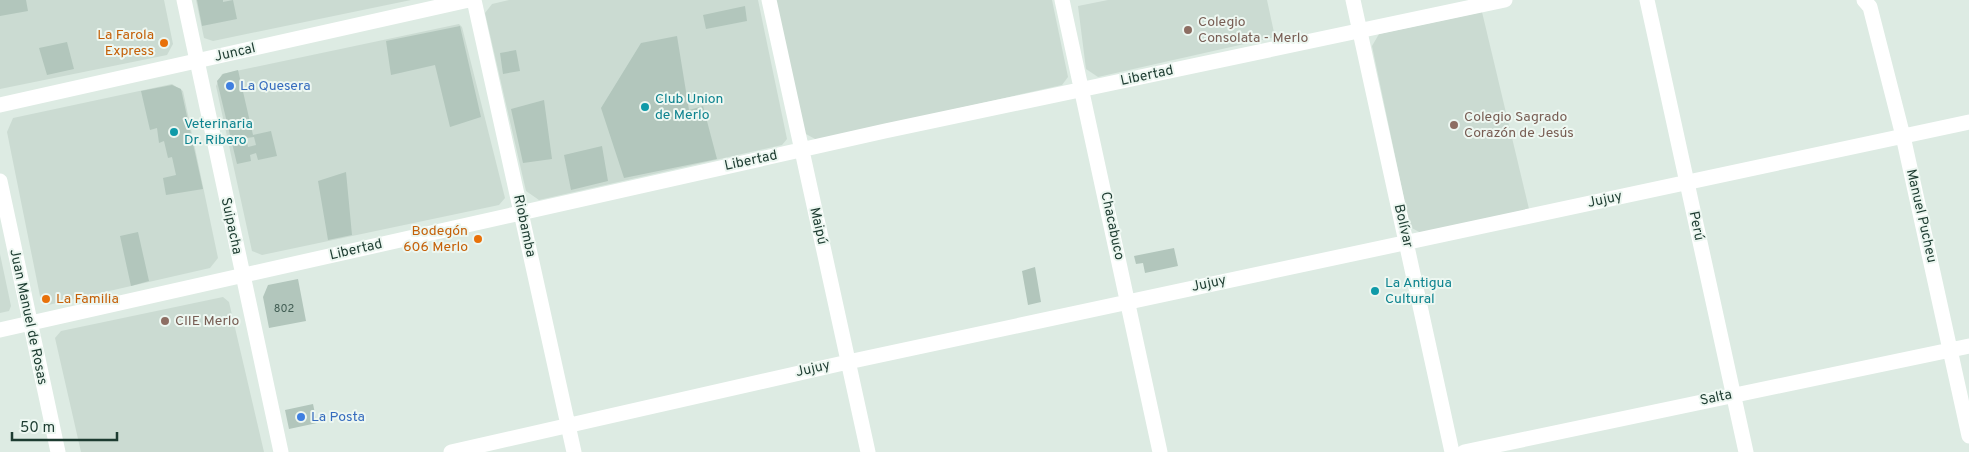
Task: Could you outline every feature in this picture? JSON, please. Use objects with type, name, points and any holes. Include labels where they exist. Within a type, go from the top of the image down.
[{"type":"street","name":"Suipacha","points":[[184,0],[281,452]]},
{"type":"street","name":"Juncal","points":[[0,105],[469,0]]},
{"type":"street","name":"Riobamba","points":[[474,0],[574,452]]},
{"type":"street","name":"Maipú","points":[[769,0],[868,452]]},
{"type":"street","name":"Chacabuco","points":[[1062,0],[1160,452]]},
{"type":"street","name":"Bolívar","points":[[1352,0],[1452,452]]},
{"type":"street","name":"Libertad","points":[[0,330],[242,277],[521,211],[802,151],[884,131],[1505,0]]},
{"type":"street","name":"Perú","points":[[1647,0],[1746,452]]},
{"type":"street","name":"Manuel Pucheu","points":[[1864,0],[1870,7],[1903,136],[1969,436]]},
{"type":"street","name":"Jujuy","points":[[451,452],[1128,301],[1969,122]]},
{"type":"street","name":"Juan Manuel de Rosas","points":[[0,181],[29,324],[58,452]]},
{"type":"street","name":"Salta","points":[[1464,452],[1969,346]]},
{"type":"shaded area","points":[[0,0],[164,0],[173,44],[167,55],[0,89]]},
{"type":"shaded area","points":[[196,0],[411,0],[213,41],[204,38]]},
{"type":"shaded area","points":[[509,0],[758,0],[787,139],[782,145],[539,200],[526,191],[485,13],[492,4]]},
{"type":"shaded area","points":[[775,0],[1052,0],[1068,77],[1062,85],[817,140],[804,133]]},
{"type":"shaded area","points":[[1108,0],[1267,0],[1275,37],[1098,77],[1086,69],[1078,6]]},
{"type":"shaded area","name":"Colegio Sagrado Corazón de Jesús","points":[[1482,12],[1529,209],[1421,233],[1410,227],[1372,46],[1379,34]]},
{"type":"shaded area","points":[[459,24],[462,27],[505,198],[499,205],[262,255],[252,251],[216,86],[222,74]]},
{"type":"shaded area","points":[[172,84],[183,91],[218,258],[210,268],[48,305],[41,301],[7,132],[13,118]]},
{"type":"shaded area","points":[[0,254],[11,306],[9,311],[0,313]]},
{"type":"shaded area","points":[[223,297],[229,302],[264,452],[81,452],[55,338],[61,331]]},
{"type":"building","points":[[0,0],[26,0],[28,11],[0,16]]},
{"type":"building","points":[[197,0],[223,0],[223,2],[233,0],[237,19],[202,26]]},
{"type":"building","points":[[745,6],[747,21],[706,29],[703,15]]},
{"type":"building","points":[[460,26],[481,117],[450,127],[435,65],[391,75],[386,41]]},
{"type":"building","name":"Club Union de Merlo","points":[[677,36],[689,110],[703,106],[717,159],[624,178],[601,108],[641,43]]},
{"type":"building","points":[[67,42],[74,69],[47,75],[39,48]]},
{"type":"building","points":[[516,50],[520,71],[503,74],[500,53]]},
{"type":"building","points":[[238,70],[253,135],[271,131],[277,156],[258,160],[256,153],[250,155],[251,161],[237,164],[217,81],[223,74]],"holes":[[[254,137],[256,145],[248,147],[246,138]]]},
{"type":"building","points":[[172,85],[181,89],[203,189],[166,195],[163,178],[176,175],[172,157],[168,158],[164,141],[159,143],[157,128],[150,130],[141,91]]},
{"type":"building","points":[[544,100],[552,159],[523,163],[511,109]]},
{"type":"building","points":[[602,146],[608,181],[571,190],[564,155]]},
{"type":"building","points":[[346,172],[352,235],[328,240],[318,181]]},
{"type":"building","points":[[138,232],[149,281],[131,286],[120,236]]},
{"type":"building","points":[[1174,248],[1178,266],[1145,273],[1143,263],[1136,264],[1134,256]]},
{"type":"building","points":[[1035,267],[1041,302],[1028,305],[1022,271]]},
{"type":"building","points":[[298,279],[306,321],[269,328],[263,297],[268,285]]},
{"type":"building","name":"La Posta","points":[[313,404],[317,423],[289,429],[285,410]]},
{"type":"place","name":"Colegio Consolata - Merlo","points":[[1188,30]]},
{"type":"place","name":"La Farola Express","points":[[164,43]]},
{"type":"place","name":"La Quesera","points":[[230,86]]},
{"type":"place","name":"Club Union de Merlo","points":[[645,107]]},
{"type":"place","name":"Colegio Sagrado Corazón de Jesús","points":[[1454,125]]},
{"type":"place","name":"Veterinaria Dr. Ribero","points":[[174,132]]},
{"type":"place","name":"Bodegón 606 Merlo","points":[[478,239]]},
{"type":"place","name":"La Antigua Cultural","points":[[1375,291]]},
{"type":"place","name":"La Familia","points":[[46,299]]},
{"type":"place","name":"CIIE Merlo","points":[[165,321]]},
{"type":"place","name":"La Posta","points":[[301,417]]}]
